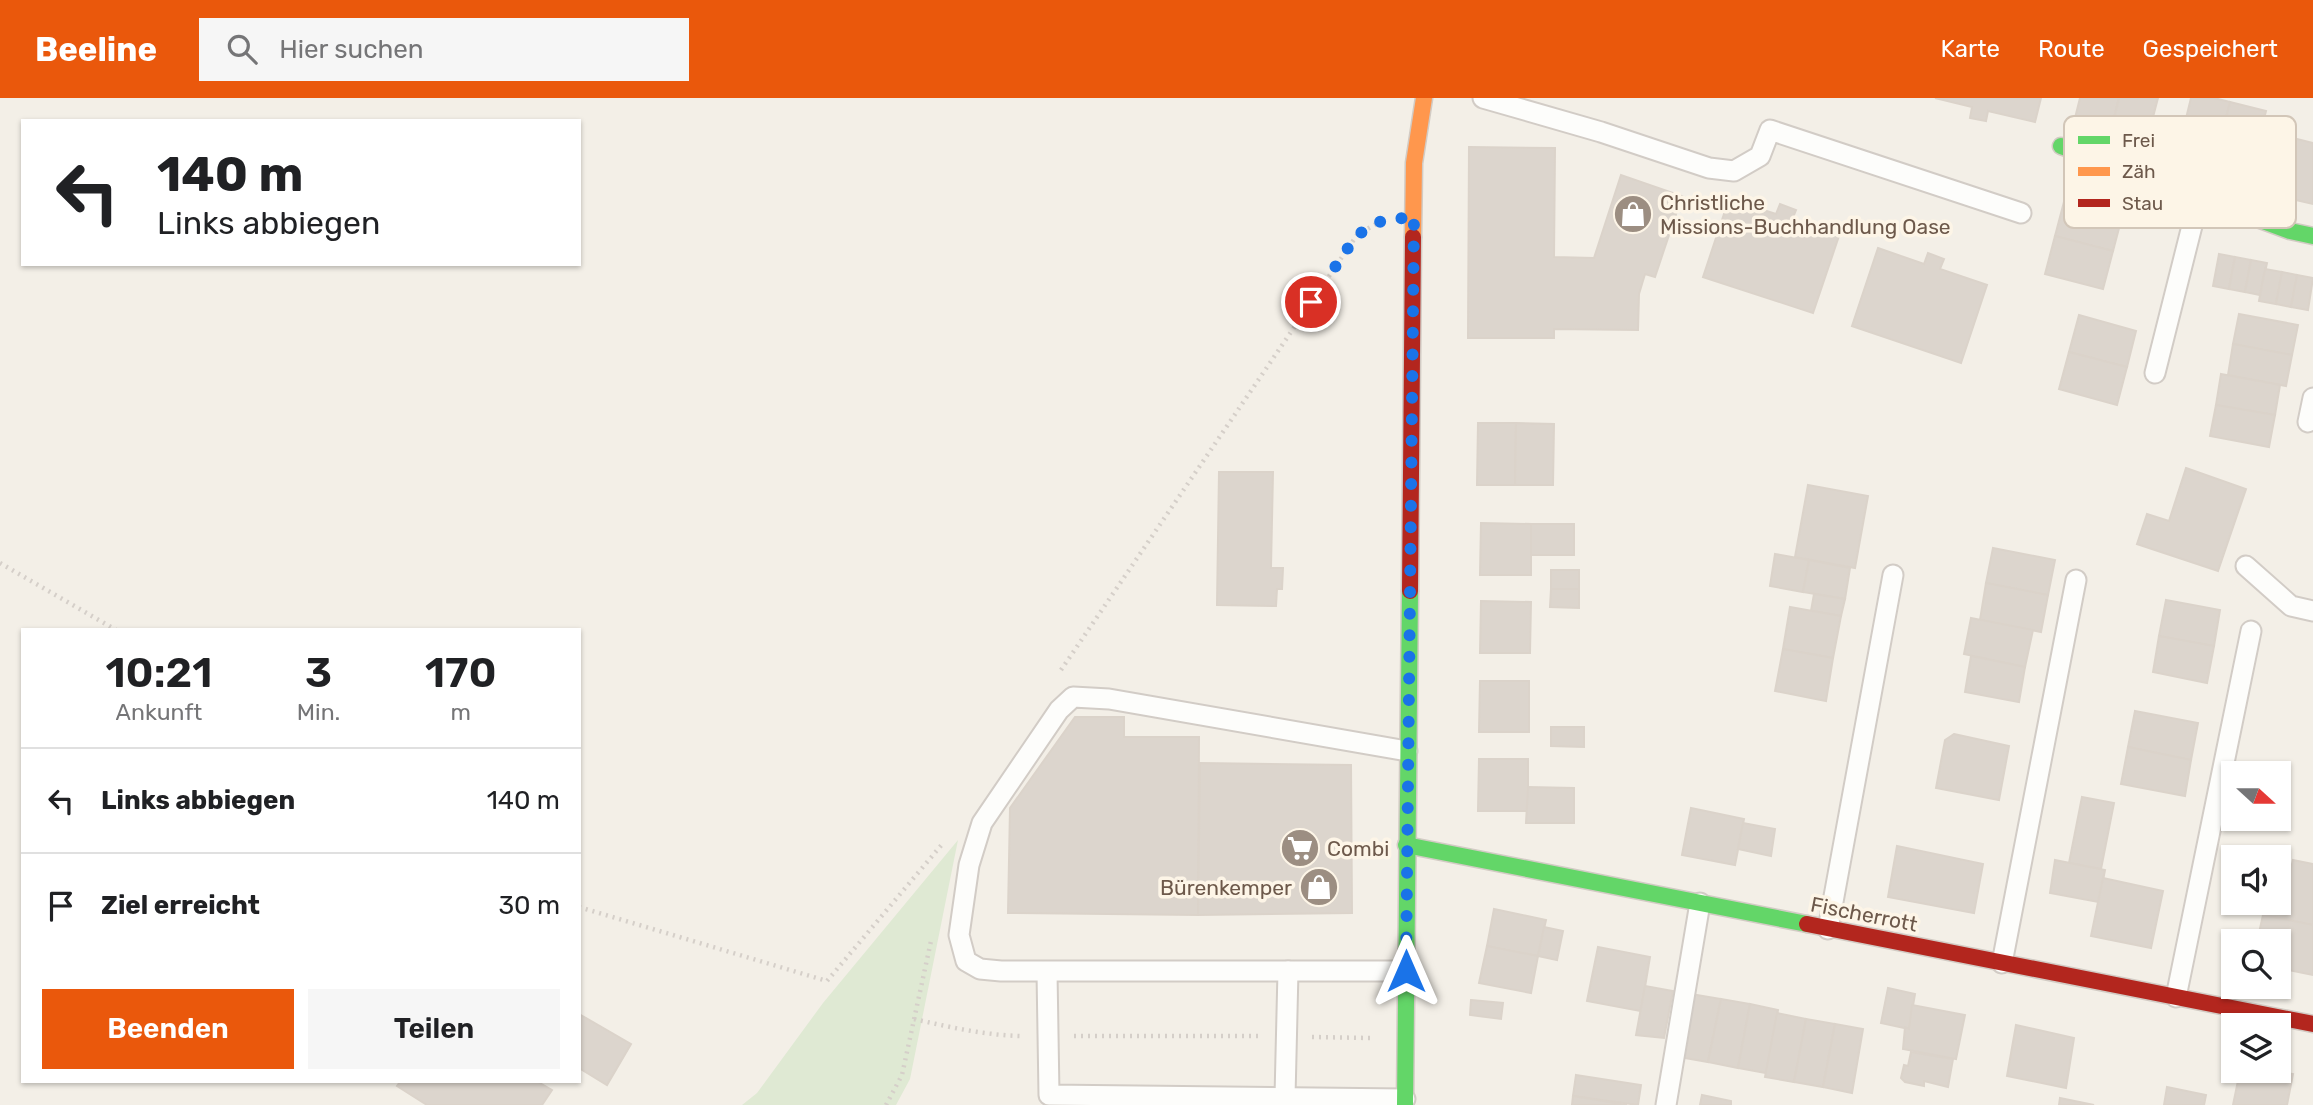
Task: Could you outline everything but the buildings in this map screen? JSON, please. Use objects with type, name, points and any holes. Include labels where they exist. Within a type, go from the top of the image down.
[{"type":"street","points":[[1405,1102],[1414,163],[1424,98]]},
{"type":"street","points":[[2282,228],[2313,236]]},
{"type":"street","name":"Fischerrott","points":[[1406,845],[2313,1024]]},
{"type":"lane","points":[[1483,98],[1601,132],[1709,168],[1734,171],[1760,156],[1770,130],[2021,213]]},
{"type":"lane","points":[[2155,373],[2191,228]]},
{"type":"lane","points":[[2308,422],[2313,398]]},
{"type":"lane","points":[[2246,566],[2291,606],[2313,611]]},
{"type":"lane","points":[[1828,929],[1893,575]]},
{"type":"lane","points":[[2002,963],[2076,580]]},
{"type":"lane","points":[[2176,997],[2251,631]]},
{"type":"lane","points":[[1406,971],[1048,972],[980,969],[966,961],[959,935],[969,865],[982,823],[1059,710],[1073,697],[1109,699],[1408,751]]},
{"type":"lane","points":[[1666,1105],[1700,903]]},
{"type":"lane","points":[[1285,1097],[1288,971]]},
{"type":"lane","points":[[1048,972],[1049,1095],[1285,1097],[1405,1102]]},
{"type":"path","points":[[1060,671],[1357,235],[1379,222],[1414,216]]},
{"type":"path","points":[[0,563],[113,628]]},
{"type":"path","points":[[581,907],[827,981],[951,832]]},
{"type":"path","points":[[886,1105],[902,1075],[914,1019],[1000,1035],[1406,1039]]},
{"type":"green space","points":[[958,840],[910,1079],[896,1105],[742,1105],[757,1093],[823,1003]]},
{"type":"traffic: fast","points":[[2282,228],[2313,236]]},
{"type":"traffic: fast","points":[[1405,1105],[1410,591]]},
{"type":"traffic: fast","points":[[1406,845],[1807,924]]},
{"type":"traffic: slow","points":[[1413,237],[1414,163],[1424,98]]},
{"type":"traffic: jam","points":[[1410,591],[1413,237]]},
{"type":"traffic: jam","points":[[1807,924],[2313,1024]]},
{"type":"place","name":"Christliche Missions-Buchhandlung Oase","points":[[1633,214]]},
{"type":"place","name":"Combi","points":[[1300,848]]},
{"type":"place","name":"Bürenkemper","points":[[1319,887]]},
{"type":"route","points":[[1311,302],[1357,235],[1379,222],[1414,216],[1406,971]]}]
